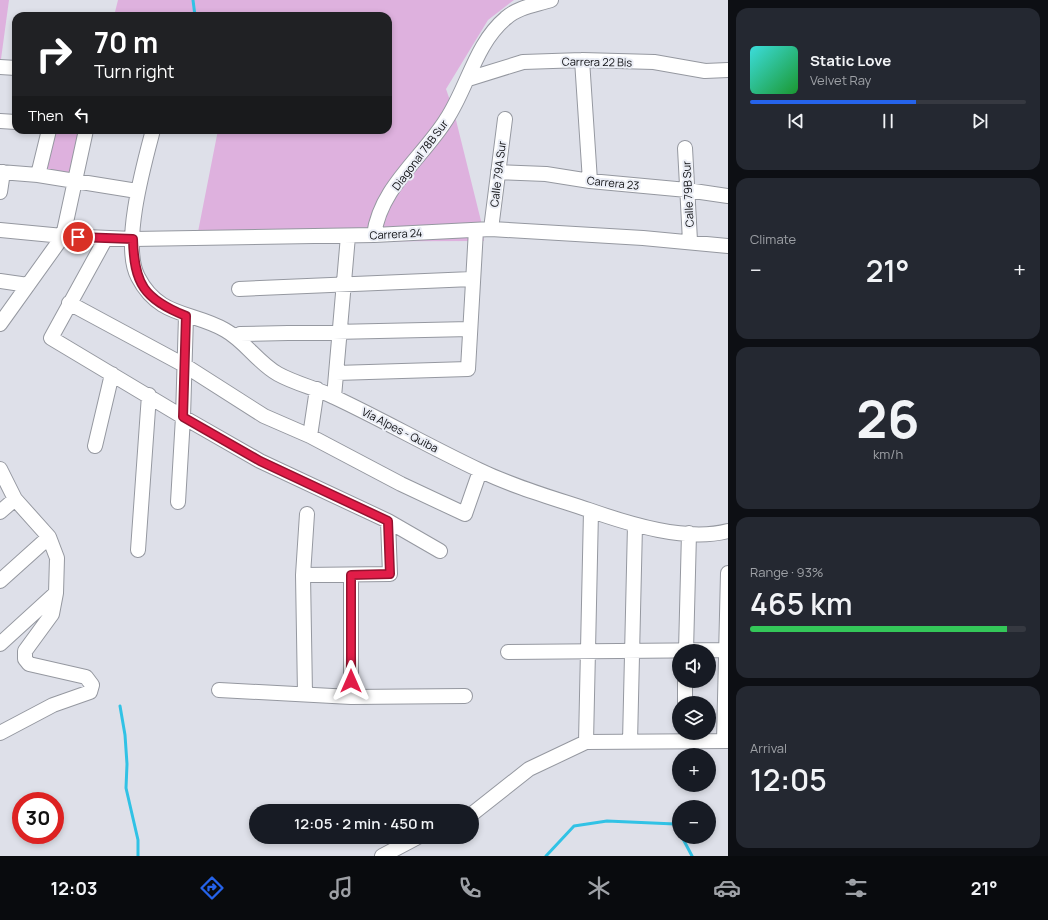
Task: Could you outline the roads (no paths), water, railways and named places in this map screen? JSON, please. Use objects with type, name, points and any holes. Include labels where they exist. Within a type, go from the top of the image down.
[{"type":"street","name":"Diagonal 78B Sur","points":[[374,235],[379,216],[395,184],[446,120],[468,79],[477,56],[491,33],[507,17],[534,4],[551,0]]},
{"type":"street","name":"Carrera 22 Bis","points":[[468,79],[522,62],[582,60],[654,62],[705,71],[728,70]]},
{"type":"street","points":[[582,60],[590,181]]},
{"type":"street","points":[[0,67],[12,68]]},
{"type":"street","name":"Calle 79A Sur","points":[[491,229],[505,119]]},
{"type":"street","points":[[0,121],[12,122]]},
{"type":"street","points":[[38,175],[48,134]]},
{"type":"street","points":[[0,324],[64,236],[74,181],[85,134]]},
{"type":"street","name":"Vía Alpes - Quiba","points":[[152,134],[137,191],[133,239],[136,271],[146,290],[160,304],[186,316],[219,327],[235,337],[276,373],[317,389],[480,471],[510,483],[635,525],[689,533],[719,533],[728,531]]},
{"type":"street","name":"Calle 79B Sur","points":[[685,148],[690,241]]},
{"type":"street","points":[[0,192],[1,172],[38,175],[137,191]]},
{"type":"street","name":"Carrera 23","points":[[498,172],[546,174],[590,181],[688,190],[728,196]]},
{"type":"street","name":"Carrera 24","points":[[0,230],[64,236],[133,239],[348,236],[491,229],[690,241],[728,246]]},
{"type":"street","points":[[336,373],[468,369],[476,230]]},
{"type":"street","points":[[334,397],[348,236]]},
{"type":"street","points":[[106,238],[51,338],[260,461],[388,521],[440,550]]},
{"type":"street","points":[[239,289],[472,280]]},
{"type":"street","points":[[0,281],[28,285]]},
{"type":"street","points":[[69,303],[184,365],[259,414],[310,436],[401,484],[465,514],[480,471]]},
{"type":"street","points":[[178,502],[183,417],[186,316]]},
{"type":"street","points":[[235,337],[240,334],[470,329]]},
{"type":"street","points":[[95,446],[112,374]]},
{"type":"street","points":[[310,436],[317,389]]},
{"type":"street","points":[[138,550],[149,395]]},
{"type":"street","points":[[0,469],[16,499],[49,537],[57,558],[56,593],[52,614],[25,651],[25,659],[29,664],[86,677],[92,685],[90,692],[53,705],[0,733]]},
{"type":"street","points":[[0,512],[16,499]]},
{"type":"street","points":[[586,742],[591,511]]},
{"type":"street","points":[[305,694],[303,575],[307,514]]},
{"type":"street","points":[[303,575],[390,574],[388,521]]},
{"type":"street","points":[[630,742],[635,525]]},
{"type":"street","points":[[686,644],[689,533]]},
{"type":"street","points":[[0,581],[49,537]]},
{"type":"street","points":[[716,740],[726,741],[728,573]]},
{"type":"street","points":[[351,575],[351,696]]},
{"type":"street","points":[[0,644],[56,593]]},
{"type":"street","points":[[716,650],[727,650]]},
{"type":"street","points":[[508,652],[672,651]]},
{"type":"street","points":[[219,690],[351,696],[465,696]]},
{"type":"street","points":[[479,808],[529,769],[586,742],[630,742],[672,738]]},
{"type":"street","points":[[382,856],[405,844]]},
{"type":"waterway","points":[[193,0],[194,12]]},
{"type":"waterway","points":[[120,706],[125,735],[127,764],[126,788],[138,840],[138,856]]},
{"type":"waterway","points":[[546,856],[574,826],[607,821],[672,824]]},
{"type":"waterway","points":[[686,844],[692,856]]}]
